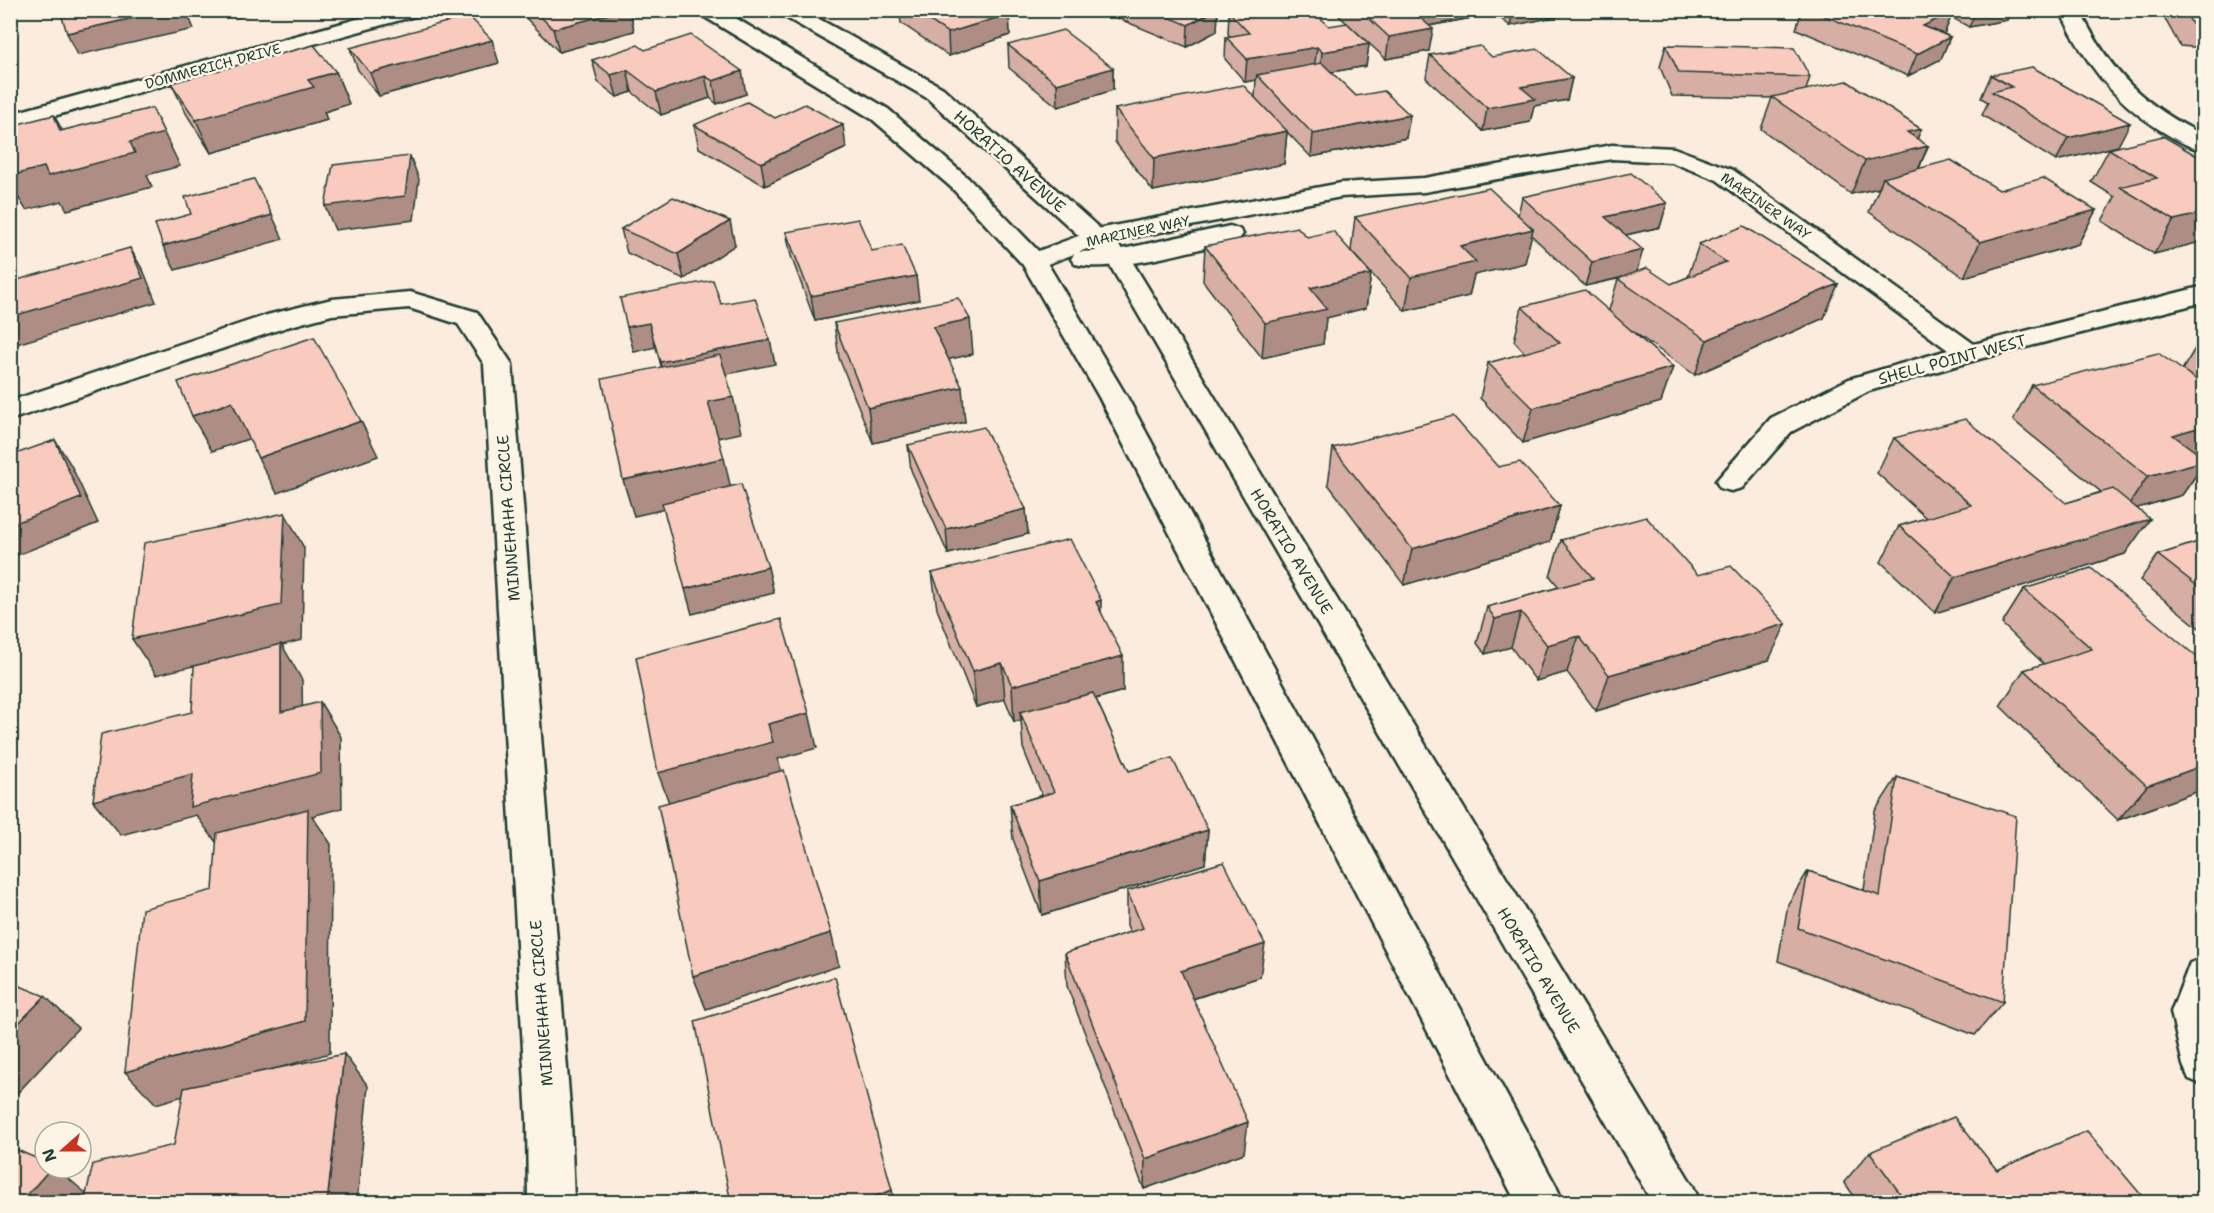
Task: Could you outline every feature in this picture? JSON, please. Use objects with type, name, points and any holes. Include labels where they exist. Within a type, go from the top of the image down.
[{"type":"street","name":"DOMMERICH DRIVE","points":[[10,121],[415,10]]},
{"type":"street","points":[[707,10],[880,114],[960,183],[1034,261],[1113,397],[1540,1203]]},
{"type":"street","name":"HORATIO AVENUE","points":[[787,10],[935,93],[1107,248],[1677,1203]]},
{"type":"street","points":[[2073,10],[2072,15],[2092,54],[2126,95],[2180,134],[2204,144]]},
{"type":"street","name":"MARINER WAY","points":[[1034,261],[1353,208],[1424,185],[1612,152],[1674,155],[1725,175],[1969,353]]},
{"type":"street","name":"SHELL POINT WEST","points":[[1731,481],[1781,425],[1858,385],[1969,353],[2204,294]]},
{"type":"street","name":"MINNEHAHA CIRCLE","points":[[10,411],[276,321],[332,307],[410,300],[468,318],[498,364],[548,1108],[551,1203]]},
{"type":"street","points":[[2204,976],[2192,1012],[2204,1065]]},
{"type":"building","points":[[60,10],[169,10],[67,33]]},
{"type":"building","points":[[534,10],[624,10],[553,29]]},
{"type":"building","points":[[913,10],[1004,10],[1009,14],[948,33]]},
{"type":"building","points":[[1152,10],[1216,10],[1188,25]]},
{"type":"building","points":[[1237,10],[1312,10],[1329,26],[1347,23],[1369,44],[1322,52],[1317,47],[1247,59],[1226,37],[1249,33],[1229,12]]},
{"type":"building","points":[[1360,10],[1411,10],[1433,29],[1389,37]]},
{"type":"building","points":[[1811,10],[1948,10],[1953,12],[1923,26],[1950,37],[1917,54]]},
{"type":"building","points":[[2184,10],[2204,10],[2204,25],[2192,24]]},
{"type":"building","points":[[469,16],[492,40],[370,73],[350,48]]},
{"type":"building","points":[[1063,30],[1113,68],[1057,84],[1008,45]]},
{"type":"building","points":[[691,35],[742,71],[713,81],[705,76],[656,92],[627,70],[611,75],[592,60],[638,45],[645,50]]},
{"type":"building","points":[[314,45],[336,72],[308,80],[314,87],[196,120],[171,83]]},
{"type":"building","points":[[1666,45],[1794,48],[1810,77],[1679,73]]},
{"type":"building","points":[[1480,46],[1492,57],[1538,49],[1572,78],[1521,87],[1535,99],[1487,108],[1430,55]]},
{"type":"building","points":[[1322,63],[1356,96],[1384,91],[1410,115],[1313,134],[1257,75]]},
{"type":"building","points":[[2032,67],[2130,123],[2068,138],[1992,92],[2012,87],[1991,75]]},
{"type":"building","points":[[1847,81],[1921,129],[1907,132],[1928,146],[1865,161],[1772,97]]},
{"type":"building","points":[[1243,85],[1287,131],[1154,158],[1115,109]]},
{"type":"building","points":[[747,102],[775,118],[805,104],[843,125],[761,163],[694,125]]},
{"type":"building","points":[[152,108],[164,133],[130,142],[135,153],[48,176],[44,167],[10,176],[10,126],[54,115],[60,131]]},
{"type":"building","points":[[2163,136],[2204,160],[2204,213],[2174,220],[2120,187],[2157,178],[2109,149]]},
{"type":"building","points":[[410,156],[405,196],[325,206],[333,165]]},
{"type":"building","points":[[1951,160],[1999,190],[2043,178],[2096,210],[1980,242],[1883,178]]},
{"type":"building","points":[[1631,173],[1667,203],[1605,217],[1643,250],[1592,262],[1522,197]]},
{"type":"building","points":[[254,179],[272,215],[163,246],[155,224],[191,214],[185,197]]},
{"type":"building","points":[[1489,188],[1533,229],[1460,246],[1476,262],[1411,277],[1355,217]]},
{"type":"building","points":[[673,197],[730,221],[678,254],[621,229]]},
{"type":"building","points":[[858,219],[872,251],[902,245],[916,276],[811,296],[786,232]]},
{"type":"building","points":[[1744,226],[1838,284],[1707,340],[1618,279],[1647,268],[1671,284],[1726,262],[1699,244]]},
{"type":"building","points":[[1297,227],[1307,237],[1333,231],[1371,274],[1310,288],[1327,309],[1265,323],[1205,246]]},
{"type":"building","points":[[130,248],[143,278],[10,317],[10,282]]},
{"type":"building","points":[[713,280],[721,304],[755,298],[770,340],[660,362],[649,323],[627,327],[620,298]]},
{"type":"building","points":[[1585,290],[1673,367],[1533,408],[1488,363],[1560,343],[1522,307]]},
{"type":"building","points":[[958,298],[970,319],[933,327],[962,387],[868,408],[834,323]]},
{"type":"building","points":[[314,337],[361,421],[258,458],[232,402],[192,416],[178,382]]},
{"type":"building","points":[[2204,345],[2204,352],[2196,347]]},
{"type":"building","points":[[2158,353],[2204,385],[2204,426],[2173,435],[2204,458],[2204,461],[2148,476],[2032,385]]},
{"type":"building","points":[[720,355],[733,397],[708,402],[724,458],[623,480],[602,379]]},
{"type":"building","points":[[1453,416],[1498,467],[1520,462],[1560,506],[1412,549],[1333,448]]},
{"type":"building","points":[[1965,419],[2066,503],[2113,489],[2150,519],[1955,577],[1899,526],[1971,505],[1894,438]]},
{"type":"building","points":[[984,427],[1026,509],[946,529],[908,445]]},
{"type":"building","points":[[55,440],[81,498],[10,525],[10,456]]},
{"type":"building","points":[[741,484],[768,567],[685,589],[662,503]]},
{"type":"building","points":[[285,513],[281,605],[132,639],[144,543]]},
{"type":"building","points":[[1646,517],[1698,575],[1731,566],[1786,624],[1609,675],[1579,636],[1547,645],[1521,612],[1495,619],[1487,607],[1593,578],[1561,540]]},
{"type":"building","points":[[1070,539],[1101,600],[1096,602],[1123,656],[1012,686],[1002,663],[973,671],[932,573]]},
{"type":"building","points":[[2204,540],[2204,591],[2158,555]]},
{"type":"building","points":[[2091,568],[2204,663],[2204,765],[2147,786],[2024,670],[2092,649],[2024,589]]},
{"type":"building","points":[[781,619],[809,713],[768,724],[773,742],[658,773],[636,657]]},
{"type":"building","points":[[281,644],[281,712],[320,702],[321,773],[190,807],[193,774],[93,801],[101,734],[192,712],[194,666]]},
{"type":"building","points":[[1093,693],[1129,771],[1172,758],[1208,830],[1040,881],[1010,805],[1054,792],[1020,712]]},
{"type":"building","points":[[784,770],[831,933],[693,976],[658,805]]},
{"type":"building","points":[[1897,777],[2016,816],[2003,1002],[1798,928],[1808,871],[1880,896]]},
{"type":"building","points":[[308,809],[305,1021],[125,1072],[142,909],[213,890],[217,833]]},
{"type":"building","points":[[1224,862],[1265,944],[1181,971],[1248,1122],[1145,1159],[1065,953],[1143,928],[1127,891]]},
{"type":"building","points":[[835,977],[892,1190],[857,1203],[731,1203],[695,1021]]},
{"type":"building","points":[[10,982],[45,996],[10,1032]]},
{"type":"building","points":[[344,1054],[327,1203],[84,1203],[89,1180],[93,1180],[93,1164],[174,1145],[184,1088]]},
{"type":"building","points":[[1954,1117],[1997,1170],[2087,1131],[2148,1203],[1907,1203],[1870,1152]]},
{"type":"building","points":[[10,1147],[33,1157],[33,1180],[40,1180],[20,1203],[10,1203]]}]
